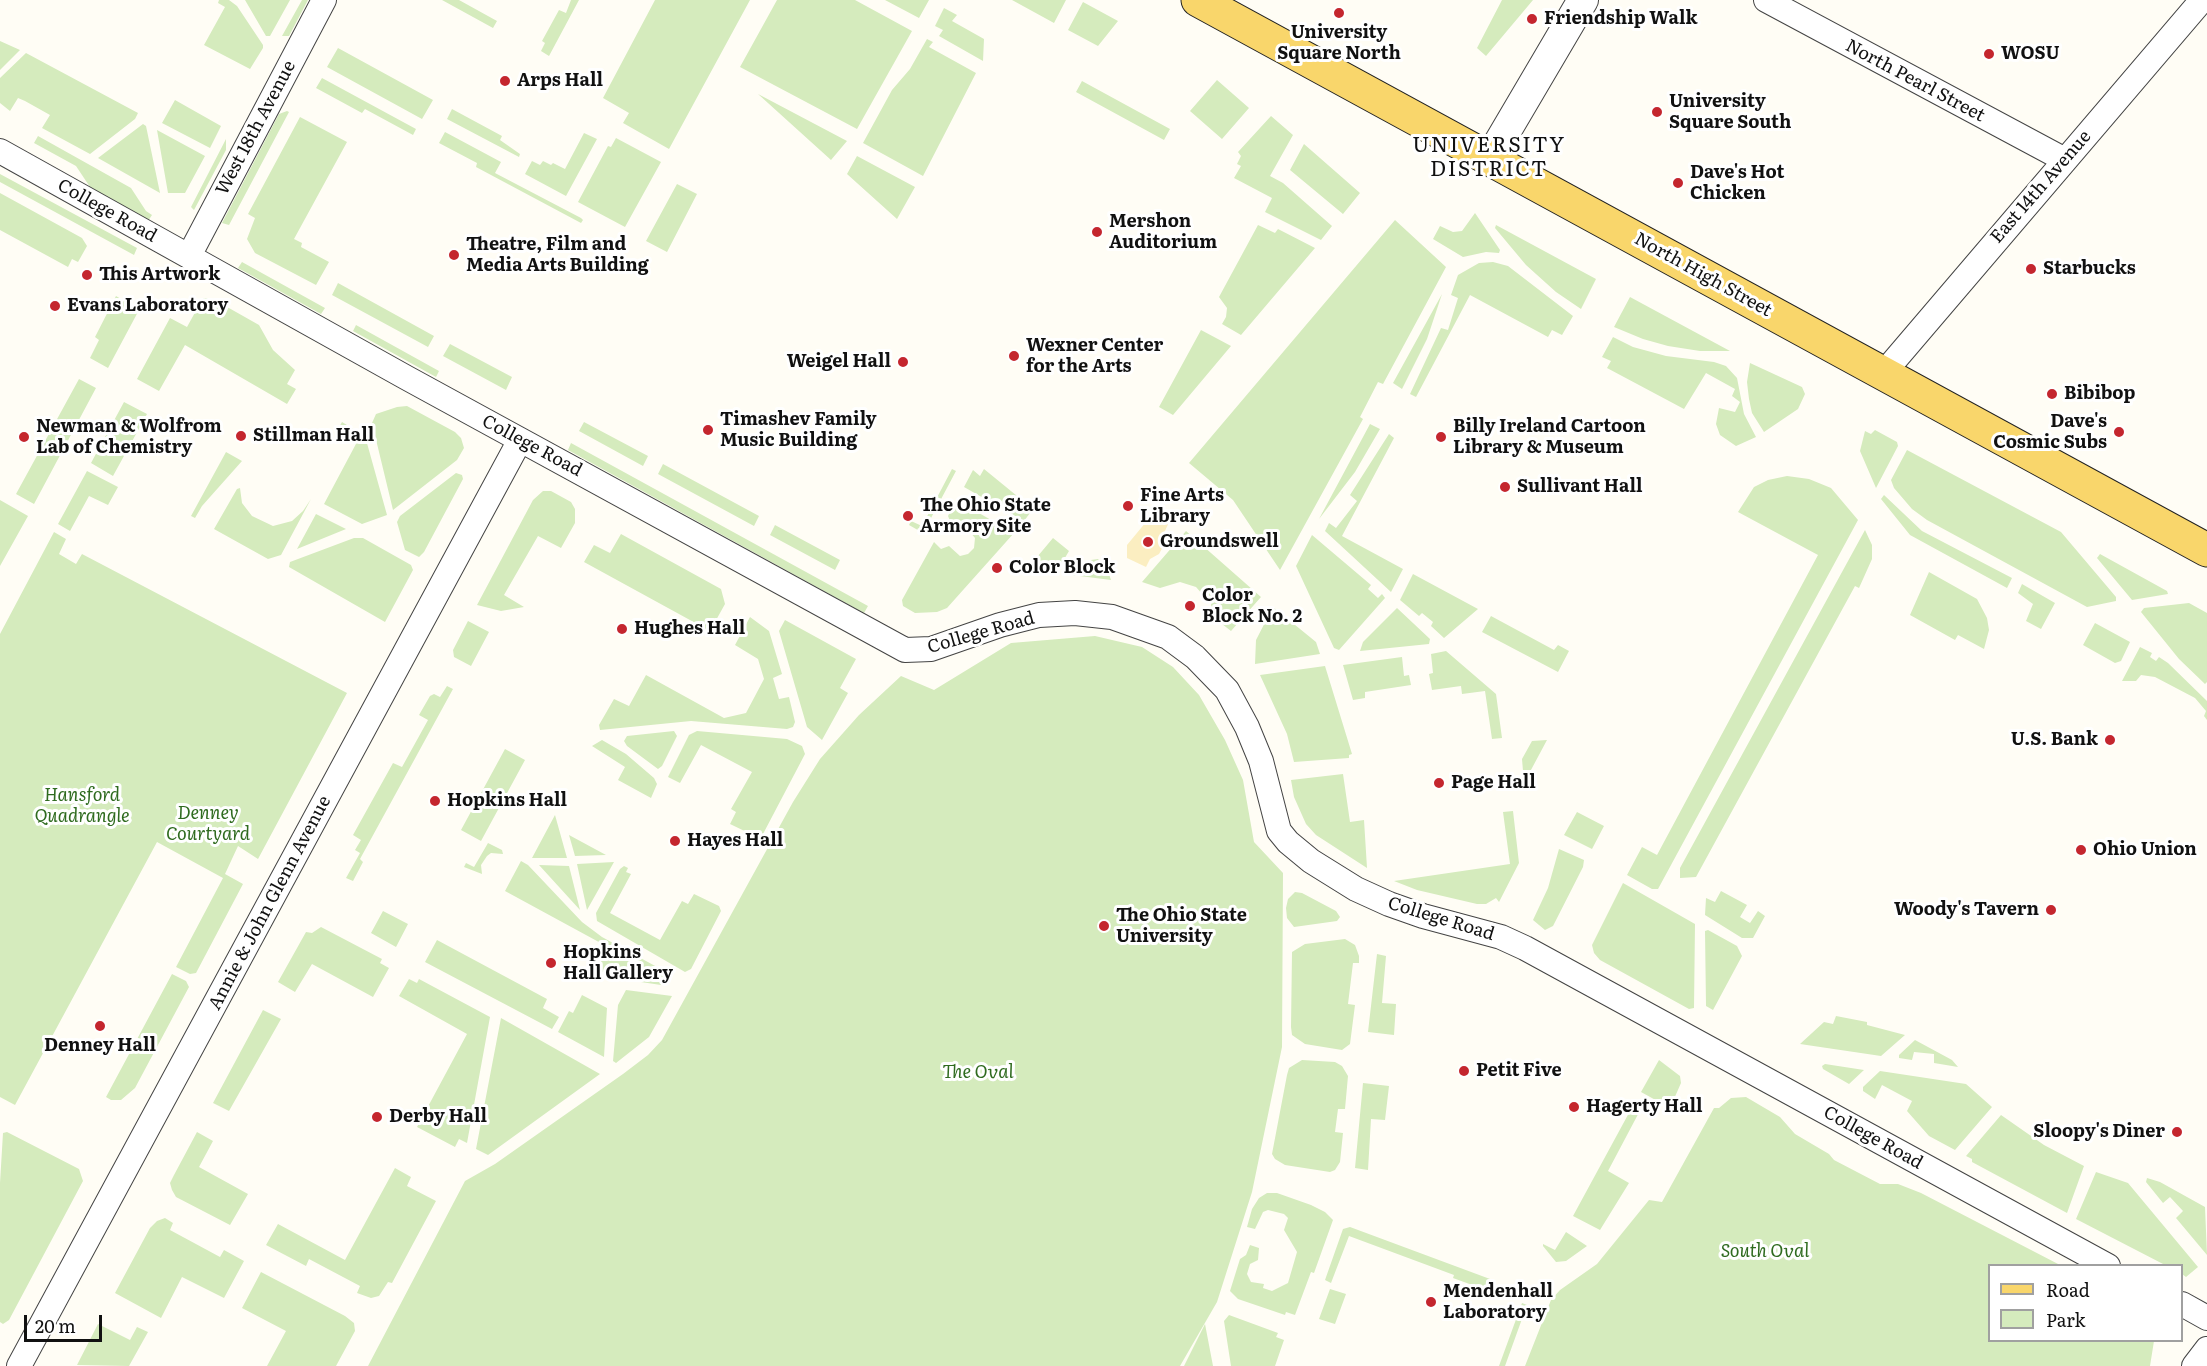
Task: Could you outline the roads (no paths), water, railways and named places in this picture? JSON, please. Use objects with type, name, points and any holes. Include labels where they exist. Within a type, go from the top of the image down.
[{"type":"main road","name":"North High Street","points":[[1198,0],[1490,158],[1882,375],[2207,550]]},
{"type":"street","name":"West 18th Avenue","points":[[189,256],[324,0]]},
{"type":"street","points":[[1490,158],[1583,0]]},
{"type":"street","name":"North Pearl Street","points":[[1766,0],[2065,160]]},
{"type":"street","name":"East 14th Avenue","points":[[1882,375],[2202,0]]},
{"type":"street","name":"College Road","points":[[0,151],[520,440],[905,650],[931,649],[1000,625],[1040,615],[1075,613],[1112,617],[1168,637],[1195,657],[1227,690],[1247,727],[1261,761],[1279,831],[1311,861],[1356,890],[1389,904],[1423,916],[1501,937],[1525,948],[2104,1264]]},
{"type":"street","name":"Annie & John Glenn Avenue","points":[[19,1366],[520,440]]},
{"type":"street","points":[[2183,1305],[2207,1318]]},
{"type":"street","points":[[2194,1366],[2207,1349]]},
{"type":"place","name":"University Square North","points":[[1339,13]]},
{"type":"place","name":"Friendship Walk","points":[[1532,19]]},
{"type":"place","name":"WOSU","points":[[1989,54]]},
{"type":"place","name":"Arps Hall","points":[[505,81]]},
{"type":"place","name":"University Square South","points":[[1657,112]]},
{"type":"place","name":"Dave's Hot Chicken","points":[[1678,183]]},
{"type":"place","name":"Mershon Auditorium","points":[[1097,232]]},
{"type":"place","name":"Theatre, Film and Media Arts Building","points":[[454,255]]},
{"type":"place","name":"Starbucks","points":[[2031,269]]},
{"type":"place","name":"This Artwork","points":[[87,275]]},
{"type":"place","name":"Evans Laboratory","points":[[55,306]]},
{"type":"place","name":"Wexner Center for the Arts","points":[[1014,356]]},
{"type":"place","name":"Weigel Hall","points":[[903,362]]},
{"type":"place","name":"Bibibop","points":[[2052,394]]},
{"type":"place","name":"Timashev Family Music Building","points":[[708,430]]},
{"type":"place","name":"Dave's Cosmic Subs","points":[[2119,432]]},
{"type":"place","name":"Stillman Hall","points":[[241,436]]},
{"type":"place","name":"Newman & Wolfrom Lab of Chemistry","points":[[24,437]]},
{"type":"place","name":"Billy Ireland Cartoon Library & Museum","points":[[1441,437]]},
{"type":"place","name":"Sullivant Hall","points":[[1505,487]]},
{"type":"place","name":"Fine Arts Library","points":[[1128,506]]},
{"type":"place","name":"The Ohio State Armory Site","points":[[908,516]]},
{"type":"place","name":"Groundswell","points":[[1148,542]]},
{"type":"place","name":"Color Block","points":[[997,568]]},
{"type":"place","name":"Color Block No. 2","points":[[1190,606]]},
{"type":"place","name":"Hughes Hall","points":[[622,629]]},
{"type":"place","name":"U.S. Bank","points":[[2110,740]]},
{"type":"place","name":"Page Hall","points":[[1439,783]]},
{"type":"place","name":"Hopkins Hall","points":[[435,801]]},
{"type":"place","name":"Hayes Hall","points":[[675,841]]},
{"type":"place","name":"Ohio Union","points":[[2081,850]]},
{"type":"place","name":"Woody's Tavern","points":[[2051,910]]},
{"type":"place","name":"The Ohio State University","points":[[1104,926]]},
{"type":"place","name":"Hopkins Hall Gallery","points":[[551,963]]},
{"type":"place","name":"Denney Hall","points":[[100,1026]]},
{"type":"place","name":"Petit Five","points":[[1464,1071]]},
{"type":"place","name":"Hagerty Hall","points":[[1574,1107]]},
{"type":"place","name":"Derby Hall","points":[[377,1117]]},
{"type":"place","name":"Sloopy's Diner","points":[[2177,1132]]},
{"type":"place","name":"Mendenhall Laboratory","points":[[1431,1302]]},
{"type":"district","name":"UNIVERSITY DISTRICT","points":[[1489,158]]},
{"type":"park label","name":"Hansford Quadrangle","points":[[82,806]]},
{"type":"park label","name":"Denney Courtyard","points":[[208,824]]},
{"type":"park label","name":"The Oval","points":[[978,1073]]},
{"type":"park label","name":"South Oval","points":[[1765,1252]]}]
